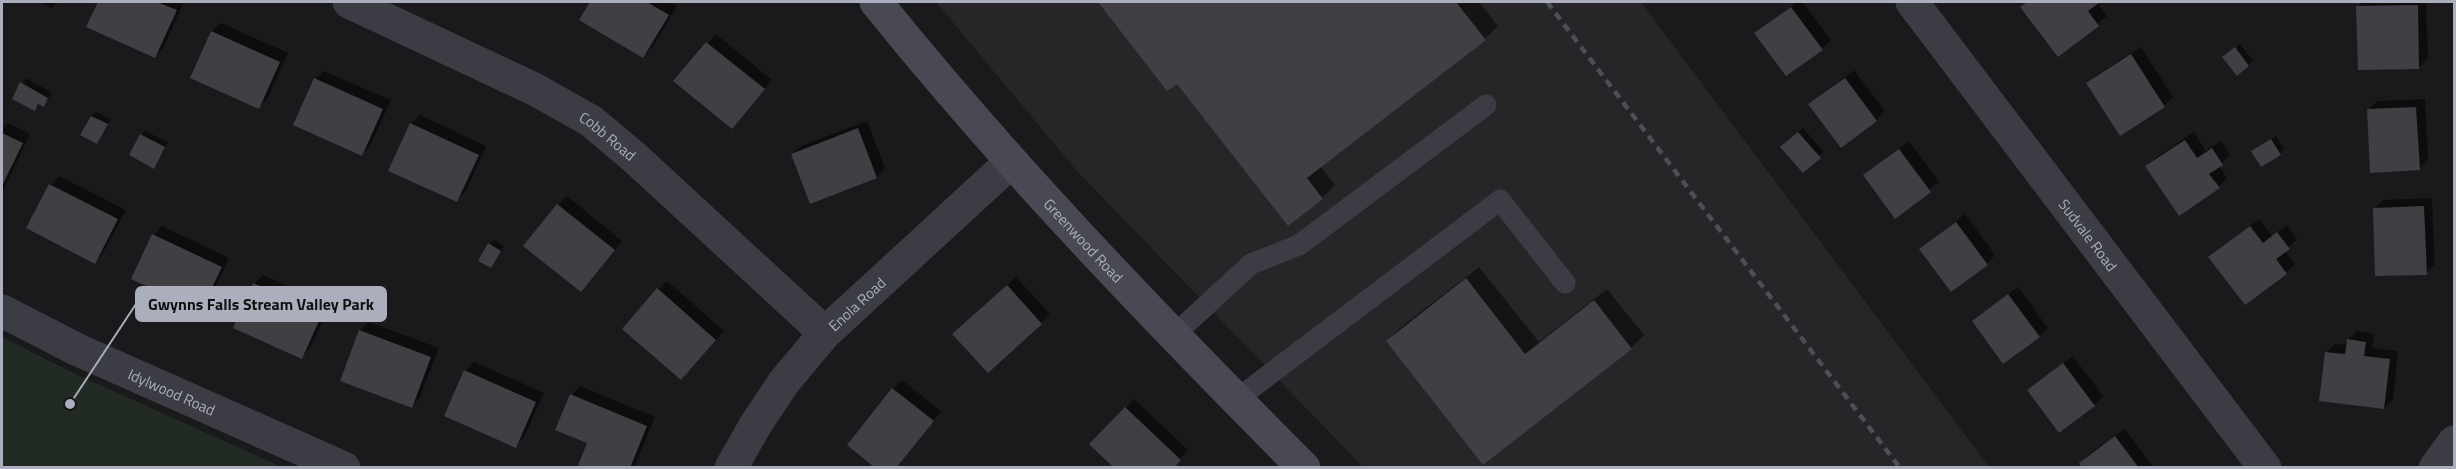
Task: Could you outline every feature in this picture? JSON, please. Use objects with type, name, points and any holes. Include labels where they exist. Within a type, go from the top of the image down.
[{"type":"street","name":"Cobb Road","points":[[349,2],[536,90],[591,121],[635,158],[825,333]]},
{"type":"street","name":"Greenwood Road","points":[[876,2],[1011,162],[1304,468]]},
{"type":"street","name":"Sudvale Road","points":[[1912,2],[2265,468]]},
{"type":"street","name":"Enola Road","points":[[731,468],[756,424],[784,382],[825,333],[1011,162]]},
{"type":"street","name":"Idylwood Road","points":[[2,311],[78,350],[344,468]]},
{"type":"street","points":[[2435,468],[2454,442]]},
{"type":"lane","points":[[1174,334],[1251,264],[1299,245],[1486,105]]},
{"type":"lane","points":[[1237,399],[1500,200],[1565,283]]},
{"type":"shaded area","points":[[936,2],[1641,2],[1989,467],[1363,467],[1076,170]]},
{"type":"shaded area","points":[[2,337],[71,372],[282,467],[2,467]]},
{"type":"building","points":[[98,2],[157,2],[177,10],[155,58],[86,27]]},
{"type":"building","points":[[590,2],[647,2],[669,15],[643,58],[579,20]]},
{"type":"building","points":[[1098,2],[1456,2],[1486,40],[1307,178],[1323,199],[1288,226],[1177,84],[1167,91]]},
{"type":"building","points":[[2027,2],[2100,2],[2088,11],[2099,26],[2058,57],[2020,7]]},
{"type":"building","points":[[2418,5],[2419,69],[2358,70],[2356,6]]},
{"type":"building","points":[[1791,7],[1823,50],[1786,76],[1754,33]]},
{"type":"building","points":[[211,31],[280,62],[259,109],[190,78]]},
{"type":"building","points":[[706,42],[765,89],[732,129],[673,81]]},
{"type":"building","points":[[2235,47],[2249,66],[2237,76],[2222,57]]},
{"type":"building","points":[[2131,54],[2165,107],[2120,136],[2086,83]]},
{"type":"building","points":[[314,78],[383,109],[362,156],[293,125]]},
{"type":"building","points":[[1845,78],[1877,121],[1841,148],[1808,104]]},
{"type":"building","points":[[20,82],[48,98],[44,107],[38,104],[35,111],[12,99]]},
{"type":"building","points":[[2416,107],[2420,170],[2370,173],[2367,109]]},
{"type":"building","points":[[91,116],[108,124],[97,144],[80,135]]},
{"type":"building","points":[[410,123],[479,155],[457,202],[388,171]]},
{"type":"building","points":[[858,128],[877,178],[810,204],[791,154]]},
{"type":"building","points":[[1798,132],[1821,158],[1803,173],[1780,147]]},
{"type":"building","points":[[2,133],[23,143],[2,186]]},
{"type":"building","points":[[140,134],[165,147],[154,169],[129,155]]},
{"type":"building","points":[[2271,139],[2281,155],[2261,167],[2251,151]]},
{"type":"building","points":[[2185,140],[2197,158],[2212,148],[2223,165],[2209,174],[2220,188],[2179,216],[2145,166]]},
{"type":"building","points":[[1899,149],[1931,192],[1895,219],[1863,175]]},
{"type":"building","points":[[49,184],[118,219],[95,264],[26,228]]},
{"type":"building","points":[[557,204],[615,250],[581,292],[523,246]]},
{"type":"building","points":[[2424,206],[2427,275],[2375,276],[2373,208]]},
{"type":"building","points":[[1956,222],[1988,265],[1951,292],[1919,249]]},
{"type":"building","points":[[2250,226],[2263,243],[2277,232],[2290,249],[2276,259],[2287,274],[2245,305],[2208,257]]},
{"type":"building","points":[[152,234],[222,267],[201,311],[131,279]]},
{"type":"building","points":[[488,243],[501,251],[491,268],[478,261]]},
{"type":"building","points":[[1466,278],[1525,354],[1594,300],[1632,349],[1483,465],[1386,341]]},
{"type":"building","points":[[253,283],[322,314],[302,359],[233,328]]},
{"type":"building","points":[[1007,285],[1042,324],[988,373],[952,334]]},
{"type":"building","points":[[657,288],[716,340],[681,380],[622,329]]},
{"type":"building","points":[[2008,294],[2040,337],[2003,364],[1972,321]]},
{"type":"building","points":[[359,330],[431,357],[412,408],[340,381]]},
{"type":"building","points":[[2347,339],[2366,342],[2364,356],[2390,359],[2384,409],[2319,401],[2325,352],[2345,354]]},
{"type":"building","points":[[2063,363],[2095,406],[2059,433],[2027,390]]},
{"type":"building","points":[[464,370],[536,402],[516,448],[444,416]]},
{"type":"building","points":[[892,388],[934,421],[896,468],[875,468],[847,445]]},
{"type":"building","points":[[570,394],[647,426],[630,468],[577,468],[587,443],[555,430]]},
{"type":"building","points":[[1125,407],[1181,460],[1174,468],[1114,468],[1089,444]]},
{"type":"building","points":[[2115,436],[2139,468],[2082,468],[2079,463]]},
{"type":"railway","points":[[1547,2],[1900,468]]},
{"type":"place","name":"Gwynns Falls Stream Valley Park","points":[[70,404]]}]
